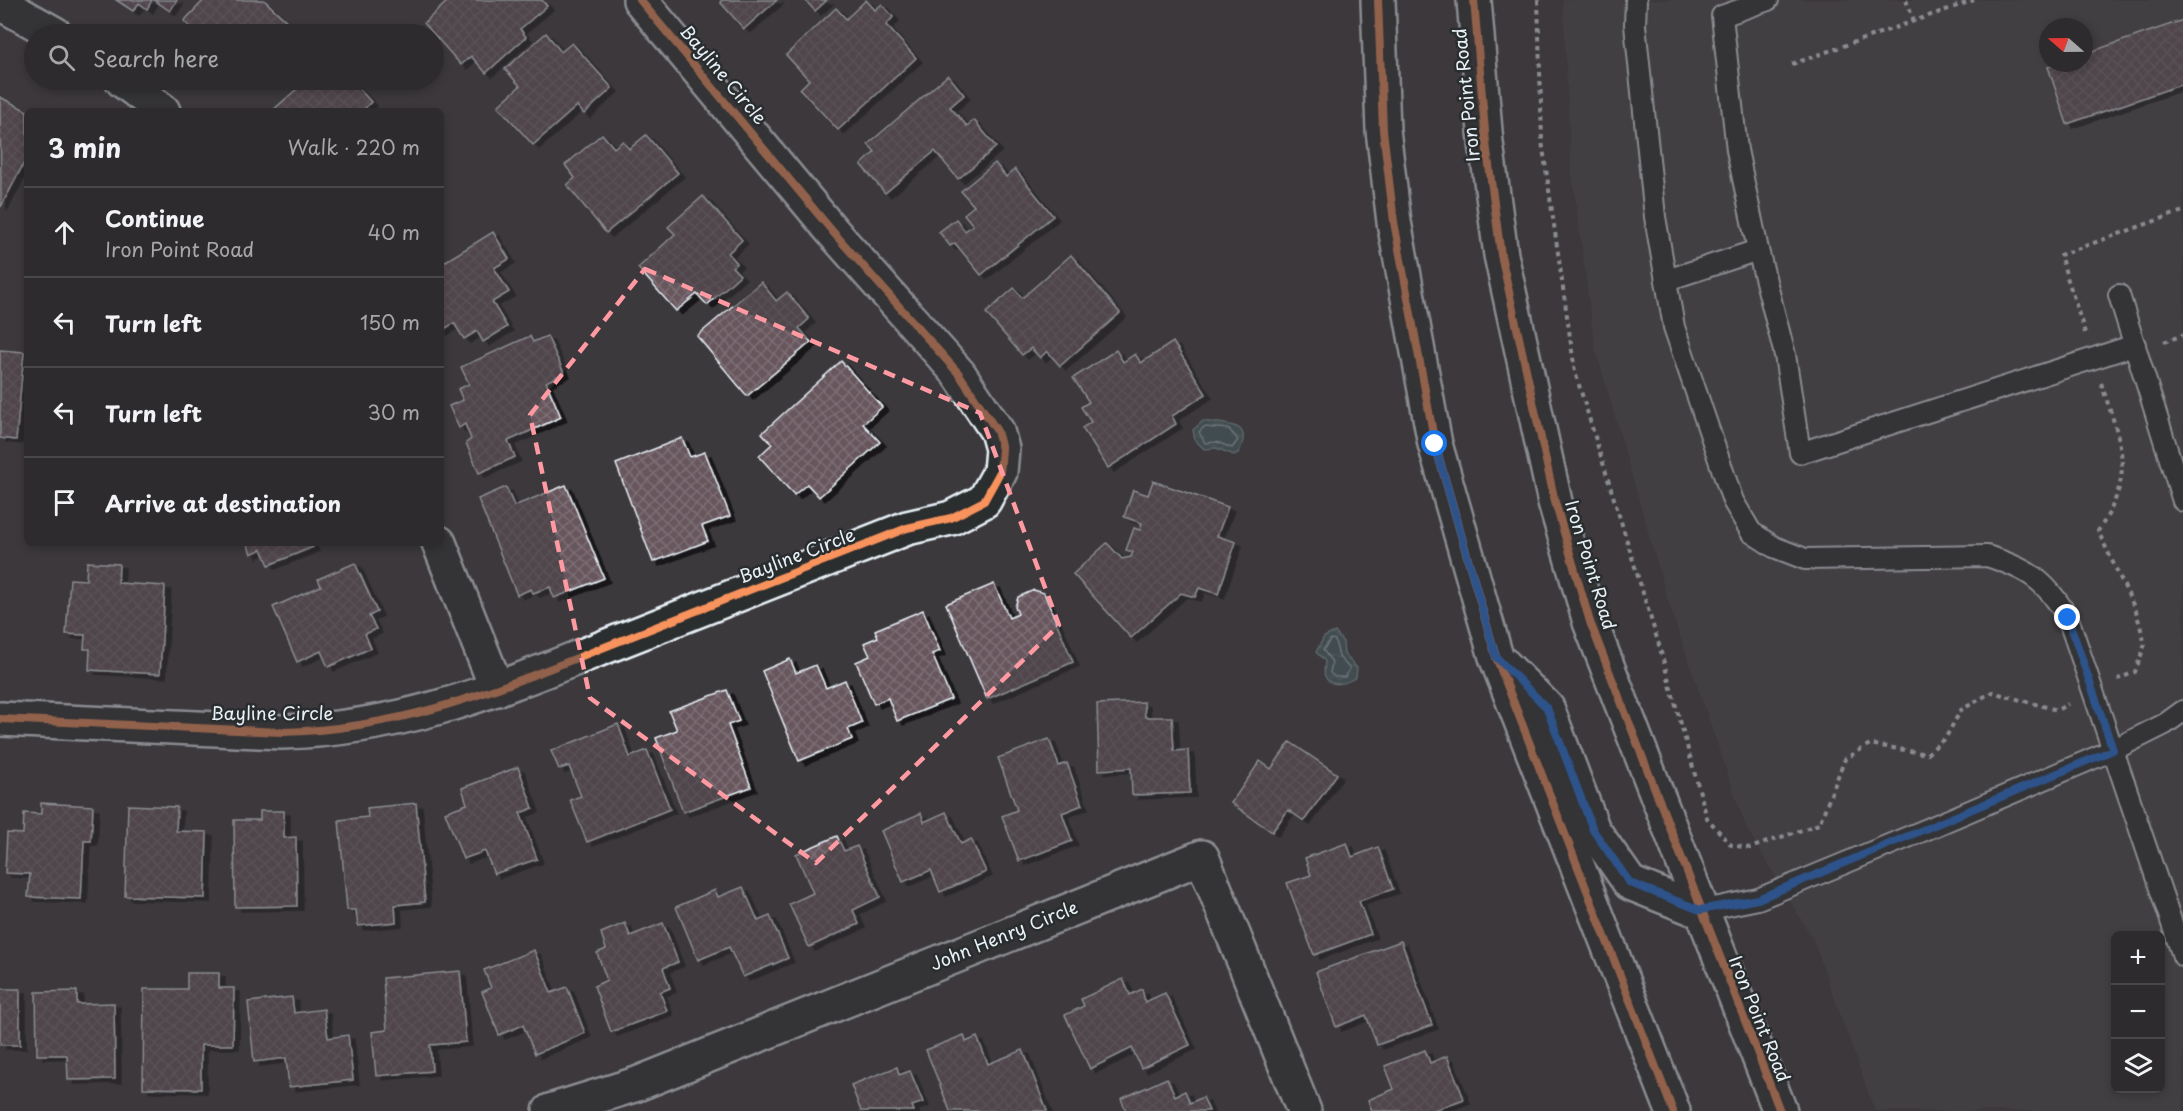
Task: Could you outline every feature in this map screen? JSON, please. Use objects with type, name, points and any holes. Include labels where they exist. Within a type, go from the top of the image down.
[{"type":"street","name":"Bayline Circle","points":[[0,719],[282,732],[326,731],[409,717],[497,689],[907,528],[969,511],[984,501],[1000,472],[1002,449],[997,431],[965,382],[833,232],[640,0]]},
{"type":"street","points":[[1378,0],[1383,130],[1394,222],[1435,444],[1496,657],[1673,1111]]},
{"type":"street","name":"Iron Point Road","points":[[1474,0],[1486,143],[1501,255],[1555,502],[1590,622],[1780,1111]]},
{"type":"street","points":[[0,3],[37,24]]},
{"type":"street","points":[[135,90],[159,108]]},
{"type":"street","points":[[439,546],[497,689]]},
{"type":"street","points":[[1496,657],[1547,708],[1593,830],[1630,883],[1700,910]]},
{"type":"street","name":"John Henry Circle","points":[[550,1111],[637,1084],[1202,857],[1304,1111]]},
{"type":"lane","points":[[1636,0],[1635,25],[1655,217],[1674,327],[1732,501],[1751,532],[1774,547],[1805,559],[1987,556],[2013,564],[2036,578],[2054,593],[2068,618],[2183,956]]},
{"type":"lane","points":[[1768,0],[1722,16],[1737,150],[1758,250],[1785,356],[1800,453],[2135,345]]},
{"type":"lane","points":[[1667,280],[1758,250]]},
{"type":"lane","points":[[2119,295],[2183,501]]},
{"type":"lane","points":[[1700,910],[1758,899],[2113,750],[2165,724],[2183,711]]},
{"type":"path","points":[[1538,0],[1542,141],[1575,372],[1659,645],[1707,818],[1731,845]]},
{"type":"path","points":[[1906,0],[1914,21]]},
{"type":"path","points":[[1792,64],[1974,0]]},
{"type":"highlighted area","points":[[645,269],[980,413],[1059,625],[816,863],[590,698],[530,415]]},
{"type":"shaded area","points":[[1563,0],[2183,0],[2183,1111],[1875,1111],[1813,939],[1746,827],[1669,604],[1595,347],[1571,166]]},
{"type":"water","points":[[1203,421],[1228,424],[1240,429],[1243,442],[1238,453],[1234,455],[1216,448],[1204,449],[1195,440],[1193,430]]},
{"type":"water","points":[[1335,632],[1343,642],[1344,654],[1357,668],[1356,677],[1339,684],[1327,680],[1324,673],[1325,661],[1316,652],[1324,637]]},
{"type":"building","points":[[116,0],[152,0],[147,9],[139,3],[133,11]]},
{"type":"building","points":[[154,0],[177,0],[170,11]]},
{"type":"building","points":[[204,0],[264,0],[290,24],[187,24],[184,21]]},
{"type":"building","points":[[449,0],[542,0],[547,6],[520,29],[526,37],[486,73],[471,56],[461,65],[444,46],[444,24],[424,23]]},
{"type":"building","points":[[722,0],[777,0],[744,29],[720,2]]},
{"type":"building","points":[[805,0],[827,0],[815,11]]},
{"type":"building","points":[[866,0],[875,10],[882,4],[893,17],[886,25],[916,58],[838,130],[800,89],[809,80],[786,55],[836,8],[846,19]]},
{"type":"building","points":[[2183,20],[2183,84],[2067,124],[2050,72],[2093,72],[2093,51]]},
{"type":"building","points":[[546,33],[561,52],[572,43],[612,88],[584,114],[577,106],[533,145],[498,106],[520,86],[505,69]]},
{"type":"building","points":[[948,75],[964,95],[950,107],[967,126],[974,120],[996,147],[958,179],[935,151],[885,193],[861,165],[875,152],[868,144]]},
{"type":"building","points":[[296,90],[360,90],[371,102],[365,108],[275,108]]},
{"type":"building","points":[[0,97],[24,109],[24,163],[1,207]]},
{"type":"building","points":[[602,134],[614,148],[623,141],[629,149],[646,135],[678,173],[606,233],[567,185],[575,178],[565,165]]},
{"type":"building","points":[[995,163],[1006,177],[1015,169],[1053,216],[981,275],[955,243],[950,246],[939,232],[956,219],[965,231],[973,225],[964,214],[974,206],[961,191]]},
{"type":"building","points":[[703,196],[742,240],[728,253],[737,263],[732,267],[740,275],[707,305],[697,294],[676,311],[638,268],[675,234],[668,227]]},
{"type":"building","points":[[493,232],[509,259],[494,268],[509,292],[492,302],[507,327],[483,342],[477,331],[464,339],[454,323],[444,329],[444,262]]},
{"type":"building","points":[[1071,255],[1120,313],[1060,366],[1047,351],[1040,358],[1031,348],[1022,355],[986,313],[1014,288],[1022,298]]},
{"type":"building","points":[[761,282],[776,301],[787,292],[809,319],[799,328],[811,342],[747,396],[697,336]]},
{"type":"building","points":[[530,336],[533,342],[547,336],[564,373],[546,382],[561,417],[508,441],[515,457],[479,473],[466,443],[471,439],[465,424],[459,428],[449,406],[463,400],[458,389],[469,384],[461,367]]},
{"type":"building","points":[[1173,342],[1206,394],[1172,416],[1176,424],[1108,468],[1082,428],[1091,422],[1081,407],[1089,402],[1073,378],[1116,350],[1123,362],[1135,354],[1141,363]]},
{"type":"building","points":[[0,350],[24,352],[16,440],[0,438]]},
{"type":"building","points":[[841,361],[882,407],[863,424],[880,442],[819,497],[807,484],[794,495],[759,456],[772,444],[762,433]]},
{"type":"building","points":[[682,438],[690,457],[705,452],[730,516],[702,526],[708,541],[653,562],[616,464]]},
{"type":"building","points":[[1153,481],[1228,507],[1217,536],[1236,542],[1218,594],[1199,588],[1195,597],[1181,593],[1131,638],[1073,574],[1107,543],[1122,559],[1131,557],[1133,552],[1126,550],[1134,528],[1140,530],[1142,523],[1124,517],[1133,490],[1148,495]]},
{"type":"building","points":[[566,485],[604,578],[554,598],[550,587],[533,593],[531,589],[517,595],[478,499],[506,487],[514,506]]},
{"type":"building","points":[[248,546],[313,547],[269,565],[262,549],[251,554]]},
{"type":"building","points":[[87,562],[119,564],[118,583],[165,586],[160,674],[89,670],[90,649],[84,649],[85,635],[66,634],[70,579],[86,580]]},
{"type":"building","points":[[355,563],[377,612],[369,616],[376,629],[365,634],[371,648],[328,667],[321,651],[297,662],[273,607],[321,586],[318,579]]},
{"type":"building","points":[[994,584],[1009,618],[1018,614],[1015,607],[1018,597],[1034,590],[1044,593],[1073,662],[987,699],[946,604]]},
{"type":"building","points":[[923,610],[940,651],[932,654],[951,699],[897,721],[888,698],[874,704],[856,662],[870,656],[864,643],[878,637],[875,630]]},
{"type":"building","points":[[790,659],[796,673],[816,665],[826,688],[845,680],[862,723],[848,729],[852,739],[799,761],[762,671]]},
{"type":"building","points":[[727,690],[739,721],[728,725],[751,787],[683,812],[656,738],[677,730],[669,711]]},
{"type":"building","points":[[1144,702],[1145,717],[1172,717],[1174,751],[1188,750],[1190,793],[1132,795],[1131,768],[1099,770],[1097,704]]},
{"type":"building","points":[[618,724],[630,757],[647,750],[670,809],[587,842],[570,800],[581,796],[569,766],[559,769],[551,751]]},
{"type":"building","points":[[1049,739],[1059,766],[1067,763],[1082,805],[1062,813],[1072,841],[1019,861],[1002,816],[1017,810],[998,758]]},
{"type":"building","points":[[1290,742],[1337,774],[1304,821],[1288,810],[1272,832],[1231,803],[1260,761],[1271,769]]},
{"type":"building","points":[[518,767],[533,808],[520,813],[537,859],[494,874],[485,851],[463,859],[445,812],[467,804],[462,788]]},
{"type":"building","points":[[41,803],[93,806],[91,841],[84,841],[81,899],[28,897],[30,874],[5,873],[7,833],[23,834],[24,813],[41,814]]},
{"type":"building","points":[[416,803],[425,902],[395,905],[396,922],[358,926],[356,910],[347,910],[339,820],[368,817],[367,808]]},
{"type":"building","points":[[128,805],[177,807],[176,831],[207,832],[205,898],[125,896]]},
{"type":"building","points":[[260,811],[284,811],[284,838],[296,837],[297,906],[235,907],[234,820],[260,820]]},
{"type":"building","points":[[946,812],[961,844],[971,839],[986,872],[940,892],[931,870],[903,882],[881,831],[921,813],[924,822]]},
{"type":"building","points":[[837,836],[844,851],[857,846],[880,897],[853,910],[859,924],[809,947],[789,904],[813,893],[796,854]]},
{"type":"building","points":[[1347,843],[1352,857],[1378,847],[1393,889],[1359,901],[1371,934],[1314,955],[1287,883],[1311,875],[1305,858]]},
{"type":"building","points":[[743,887],[758,921],[770,916],[788,958],[743,977],[729,947],[698,960],[676,907],[715,890],[718,897]]},
{"type":"building","points":[[625,923],[630,936],[663,923],[678,962],[663,968],[670,988],[660,992],[667,1011],[611,1032],[594,986],[607,980],[597,953],[606,949],[601,933]]},
{"type":"building","points":[[1401,941],[1432,1025],[1377,1045],[1366,1015],[1336,1027],[1316,972]]},
{"type":"building","points":[[534,950],[551,993],[567,987],[585,1033],[535,1054],[523,1025],[499,1035],[482,992],[491,988],[484,970]]},
{"type":"building","points":[[460,971],[466,1042],[430,1045],[432,1071],[376,1076],[372,1032],[387,1030],[383,978]]},
{"type":"building","points":[[187,973],[219,973],[219,988],[234,988],[233,1045],[201,1045],[201,1089],[143,1088],[144,989],[187,989]]},
{"type":"building","points":[[1123,979],[1130,995],[1142,989],[1145,1002],[1165,993],[1190,1045],[1141,1068],[1132,1048],[1090,1069],[1065,1015],[1084,1006],[1081,999]]},
{"type":"building","points":[[0,989],[20,989],[20,1045],[0,1045]]},
{"type":"building","points":[[77,991],[77,1004],[114,1003],[115,1079],[68,1080],[67,1055],[37,1055],[36,992]]},
{"type":"building","points":[[292,997],[294,1013],[324,1009],[328,1038],[348,1035],[353,1080],[289,1087],[286,1058],[254,1062],[248,1002]]},
{"type":"building","points":[[964,1035],[966,1042],[977,1037],[988,1064],[1023,1050],[1047,1111],[950,1111],[926,1050]]},
{"type":"building","points":[[1425,1050],[1430,1063],[1447,1056],[1464,1099],[1432,1111],[1372,1111],[1368,1100],[1394,1089],[1385,1066]]},
{"type":"building","points":[[897,1067],[899,1075],[910,1071],[923,1102],[912,1106],[914,1111],[861,1111],[851,1085]]},
{"type":"building","points":[[1167,1078],[1175,1096],[1185,1091],[1190,1103],[1203,1097],[1209,1111],[1126,1111],[1121,1099]]},
{"type":"cycle path","points":[[0,719],[282,732],[373,723],[458,702],[499,688],[907,528],[951,518],[984,501],[1000,472],[1002,449],[997,431],[959,374],[833,232],[640,0]]},
{"type":"cycle path","points":[[1378,0],[1383,130],[1394,222],[1435,444],[1496,657],[1673,1111]]},
{"type":"cycle path","points":[[1474,0],[1486,143],[1501,255],[1555,502],[1590,622],[1780,1111]]},
{"type":"route","points":[[1435,444],[1496,657],[1547,708],[1593,830],[1630,883],[1700,910],[1758,899],[2113,750],[2068,618]]}]
